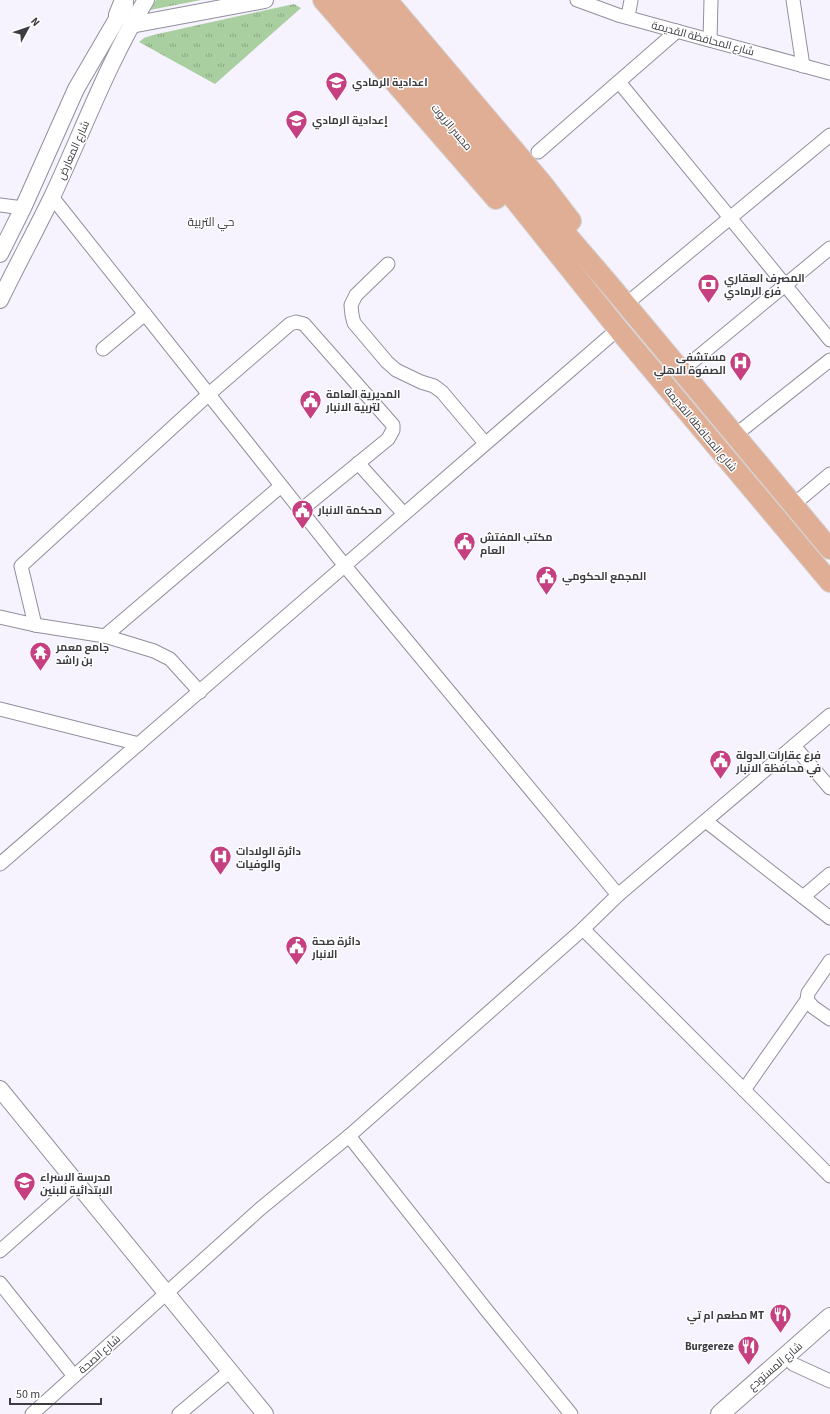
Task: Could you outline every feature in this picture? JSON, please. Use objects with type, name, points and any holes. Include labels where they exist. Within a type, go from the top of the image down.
[{"type":"main road","points":[[323,0],[525,233],[547,252],[561,259]]},
{"type":"main road","name":"مجسر الزيوت","points":[[344,0],[520,193]]},
{"type":"main road","name":"مجسر الزيوت","points":[[365,0],[520,193]]},
{"type":"main road","points":[[387,0],[542,183],[579,233],[609,284]]},
{"type":"main road","name":"شارع المحافظة القديمة","points":[[520,193],[561,259],[830,582]]},
{"type":"main road","name":"شارع المحافظة القديمة","points":[[520,193],[609,284],[734,436],[830,549]]},
{"type":"main road","name":"شارع المستودع","points":[[738,1414],[763,1383],[830,1317]]},
{"type":"main road","name":"شارع المستودع","points":[[720,1414],[763,1383],[793,1364],[830,1333]]},
{"type":"street","name":"شارع المعارض","points":[[0,300],[52,197],[93,103],[128,0]]},
{"type":"street","name":"شارع المعارض","points":[[0,254],[23,208],[76,89],[124,13],[146,0]]},
{"type":"street","points":[[124,13],[265,0]]},
{"type":"street","name":"شارع المحافظة القديمة","points":[[577,0],[628,17],[830,73]]},
{"type":"street","points":[[628,17],[631,0]]},
{"type":"street","points":[[710,40],[711,0]]},
{"type":"street","points":[[793,0],[803,66]]},
{"type":"street","points":[[538,152],[677,31]]},
{"type":"street","points":[[830,73],[830,82]]},
{"type":"street","points":[[619,82],[830,340]]},
{"type":"street","points":[[76,89],[93,103]]},
{"type":"street","points":[[625,305],[830,135]]},
{"type":"street","points":[[52,197],[345,566],[618,895]]},
{"type":"street","points":[[0,205],[23,208]]},
{"type":"street","points":[[681,371],[830,248]]},
{"type":"street","points":[[388,264],[356,295],[351,305],[354,323],[387,362],[396,370],[421,382],[434,386],[442,392],[485,443]]},
{"type":"street","points":[[103,349],[145,314]]},
{"type":"street","points":[[36,625],[21,566],[209,394],[290,324],[296,322],[304,324],[392,425],[393,430],[388,439],[301,510]]},
{"type":"street","points":[[0,864],[618,329]]},
{"type":"street","points":[[734,436],[830,360]]},
{"type":"street","points":[[358,463],[404,514]]},
{"type":"street","points":[[793,506],[830,474]]},
{"type":"street","points":[[105,636],[281,486]]},
{"type":"street","points":[[0,617],[36,625],[105,636],[154,651],[170,660],[200,692]]},
{"type":"street","points":[[0,709],[139,744]]},
{"type":"street","name":"شارع الصحة","points":[[32,1414],[260,1209],[349,1136],[583,929],[618,895],[707,822],[830,715]]},
{"type":"street","points":[[794,746],[830,788]]},
{"type":"street","points":[[707,822],[830,918]]},
{"type":"street","points":[[803,897],[830,874]]},
{"type":"street","points":[[583,929],[830,1176]]},
{"type":"street","points":[[744,1090],[807,1000],[808,993],[830,961]]},
{"type":"street","points":[[807,1000],[813,1007],[830,1019]]},
{"type":"street","points":[[0,1090],[265,1414]]},
{"type":"street","points":[[349,1136],[488,1312],[571,1414]]},
{"type":"street","points":[[0,1251],[77,1184]]},
{"type":"street","points":[[0,1283],[74,1376]]},
{"type":"street","points":[[793,1364],[830,1381]]},
{"type":"street","points":[[178,1414],[230,1371]]},
{"type":"green space","points":[[156,0],[201,0],[150,10]]},
{"type":"green space","points":[[294,4],[301,8],[215,84],[139,42],[144,38],[153,35]]},
{"type":"place","name":"اعدادية الرمادي","points":[[336,102]]},
{"type":"place","name":"إعدادية الرمادي","points":[[297,140]]},
{"type":"place","name":"المصرف العقاري فرع الرمادي","points":[[708,304]]},
{"type":"place","name":"مستشفى الصفوة الاهلي","points":[[741,382]]},
{"type":"place","name":"المديرية العامة لتربية الانبار","points":[[310,420]]},
{"type":"place","name":"محكمة الانبار","points":[[302,530]]},
{"type":"place","name":"مكتب المفتش العام","points":[[465,562]]},
{"type":"place","name":"المجمع الحكومي","points":[[546,596]]},
{"type":"place","name":"جامع معمر بن راشد","points":[[41,672]]},
{"type":"place","name":"فرع عقارات الدولة في محافظة الانبار","points":[[720,780]]},
{"type":"place","name":"دائرة الولادات والوفيات","points":[[220,876]]},
{"type":"place","name":"دائرة صحة الانبار","points":[[296,966]]},
{"type":"place","name":"مدرسة الاسراء الابتدائية للبنين","points":[[24,1202]]},
{"type":"place","name":"مطعم ام تي MT","points":[[780,1334]]},
{"type":"place","name":"Burgereze","points":[[749,1366]]},
{"type":"district","name":"حي التربية","points":[[211,222]]}]
